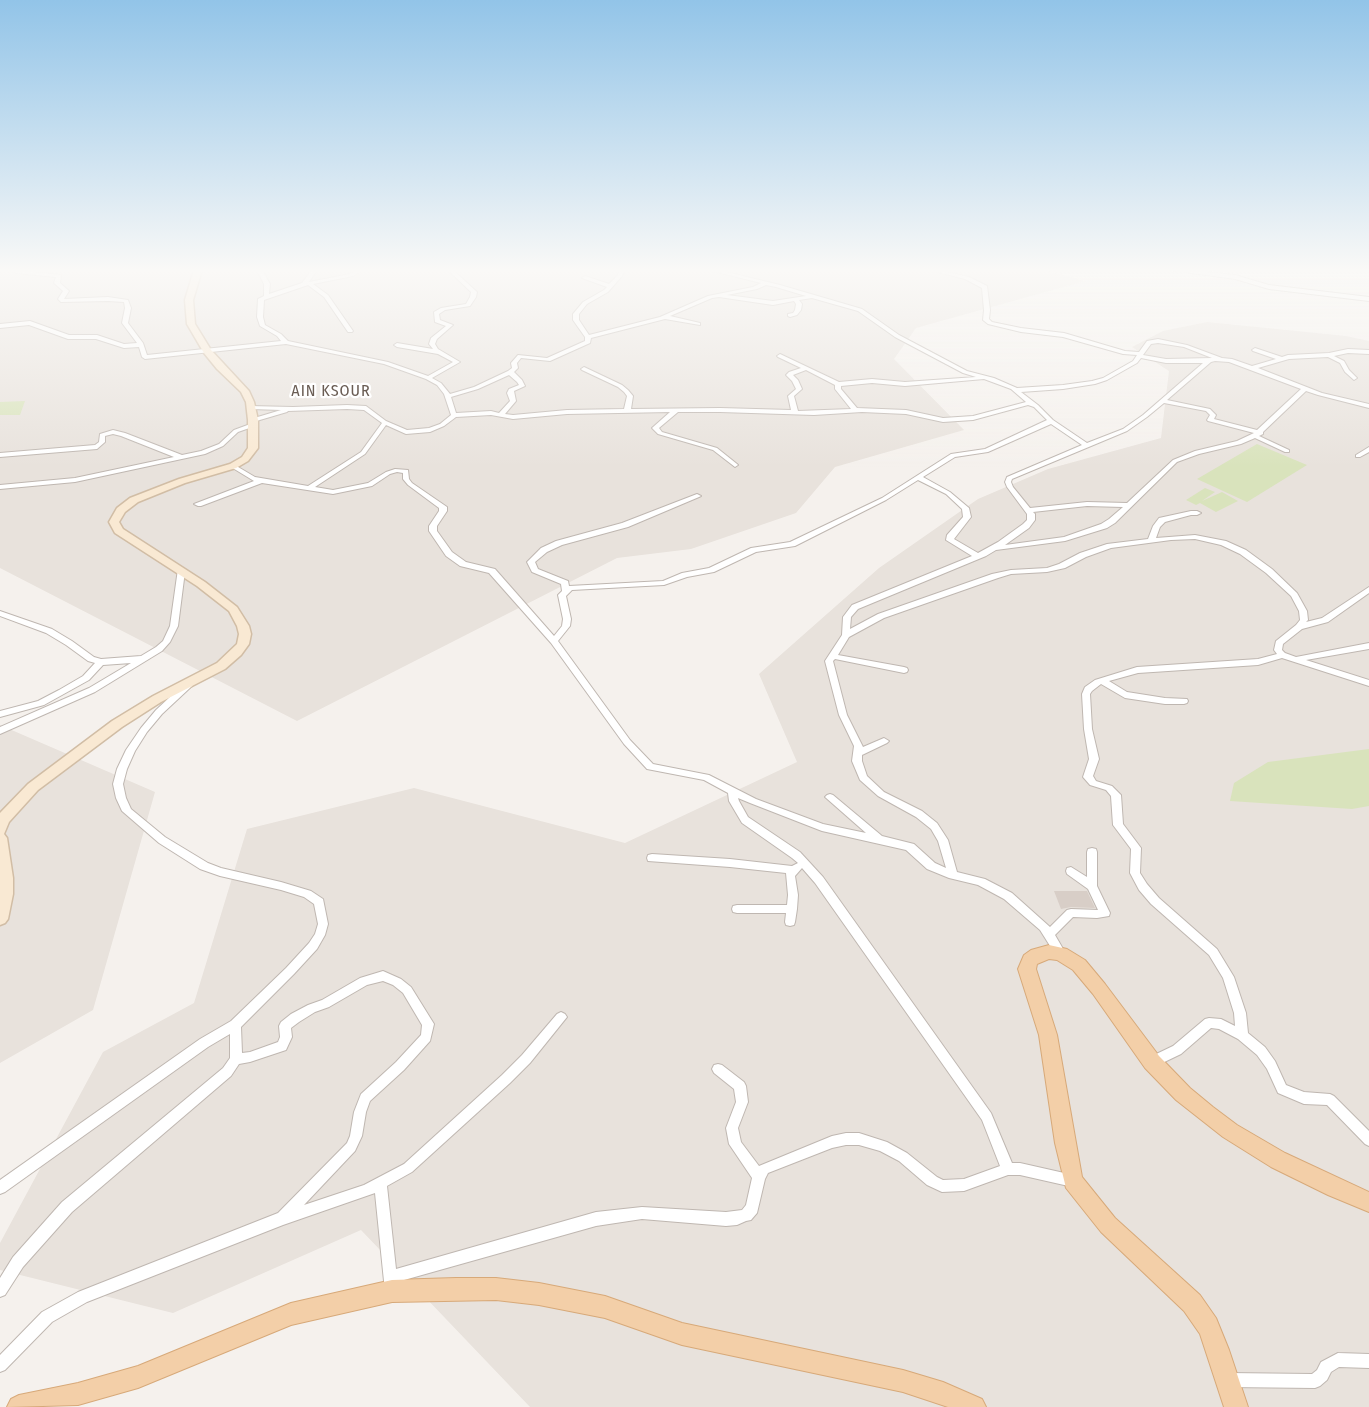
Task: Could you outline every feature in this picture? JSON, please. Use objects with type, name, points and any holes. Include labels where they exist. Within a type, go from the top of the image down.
[{"type":"main road","points":[[0,830],[2,820],[33,787],[117,724],[157,699],[221,666],[243,644],[244,626],[233,609],[181,571],[119,531],[114,522],[116,516],[127,504],[145,494],[233,466],[245,459],[253,448],[251,407],[245,391],[207,352],[197,336]]},
{"type":"main road","points":[[0,838],[6,878],[6,894],[0,918]]},
{"type":"main road","points":[[1236,1407],[1208,1326],[1192,1303],[1108,1225],[1089,1203],[1074,1181],[1065,1143],[1048,1035],[1027,969],[1030,960],[1037,955],[1048,952],[1061,954],[1078,965],[1088,975],[1152,1062],[1183,1094],[1230,1131],[1302,1172],[1369,1202]]},
{"type":"main road","points":[[20,1407],[78,1394],[138,1377],[291,1314],[391,1284],[496,1289],[539,1294],[605,1307],[682,1334],[902,1382],[943,1393],[974,1407]]},
{"type":"street","points":[[64,336],[97,338],[124,346],[141,345]]},
{"type":"street","points":[[134,336],[147,358],[286,342],[386,363],[428,378],[439,384],[449,396],[454,415]]},
{"type":"street","points":[[280,336],[286,342]]},
{"type":"street","points":[[438,336],[432,341],[438,352]]},
{"type":"street","points":[[449,396],[476,388],[510,372],[515,368],[514,363],[520,356],[548,360],[588,342],[588,337],[593,336]]},
{"type":"street","points":[[897,336],[965,372],[1017,390],[1051,422],[1087,446]]},
{"type":"street","points":[[1066,336],[1125,353],[1166,361],[1209,361],[1220,359]]},
{"type":"street","points":[[1017,390],[1093,383],[1135,362],[1149,342],[1158,341],[1185,346],[1220,359],[1230,360],[1253,368],[1306,389],[1369,406]]},
{"type":"street","points":[[397,345],[438,352],[457,362],[428,378]]},
{"type":"street","points":[[1255,350],[1282,359]]},
{"type":"street","points":[[1253,368],[1282,359],[1348,352],[1369,352]]},
{"type":"street","points":[[1329,355],[1342,362],[1346,371],[1354,378]]},
{"type":"street","points":[[780,356],[838,384],[861,382],[905,384],[975,380],[984,377]]},
{"type":"street","points":[[953,875],[943,840],[934,826],[919,814],[890,800],[870,785],[858,768],[857,761],[860,753],[857,739],[840,706],[829,661],[846,635],[847,617],[855,607],[993,549],[1009,539],[1031,520],[1028,510],[1010,487],[1009,478],[1125,430],[1209,361]]},
{"type":"street","points":[[795,412],[791,396],[798,392],[799,387],[789,374],[806,368]]},
{"type":"street","points":[[584,369],[626,391],[630,396],[627,411]]},
{"type":"street","points":[[502,414],[513,401],[510,393],[511,390],[522,386],[520,381],[510,372]]},
{"type":"street","points":[[838,384],[838,389],[856,411]]},
{"type":"street","points":[[993,549],[1065,539],[1085,534],[1112,521],[1175,461],[1197,452],[1239,443],[1258,434],[1306,389]]},
{"type":"street","points":[[1162,401],[1208,410],[1213,415],[1210,420],[1258,434],[1287,451]]},
{"type":"street","points":[[251,407],[292,409],[322,407],[366,408],[385,423],[406,432],[419,432],[442,425],[454,415],[502,414],[520,417],[567,412],[677,410],[856,411],[906,412],[934,419],[954,419],[973,418],[1024,404],[1032,404]]},
{"type":"street","points":[[0,487],[75,480],[216,449],[236,431],[253,422],[292,409]]},
{"type":"street","points":[[677,410],[655,428],[660,433],[715,450],[735,466]]},
{"type":"street","points":[[566,590],[579,586],[657,584],[685,575],[711,570],[754,550],[780,547],[809,537],[884,499],[953,455],[986,451],[1051,422]]},
{"type":"street","points":[[309,488],[363,453],[385,423]]},
{"type":"street","points":[[0,455],[97,447],[102,442],[102,435],[113,432],[123,434],[180,457]]},
{"type":"street","points":[[1358,456],[1369,449]]},
{"type":"street","points":[[233,466],[241,473],[260,480],[334,492],[370,485],[397,470],[406,471],[406,480],[410,484],[443,507],[443,511],[433,526],[433,530],[449,554],[463,564],[492,571],[554,641],[627,742],[645,763],[656,769],[706,777],[776,810],[822,827],[878,837],[910,847],[930,866],[953,875],[981,882],[1008,896],[1033,916],[1049,934],[1061,954]]},
{"type":"street","points":[[919,478],[948,493],[965,508],[967,517],[950,537],[950,540],[977,556]]},
{"type":"street","points":[[198,504],[255,484],[260,480]]},
{"type":"street","points":[[554,641],[567,622],[562,598],[566,590],[565,583],[535,570],[531,562],[544,550],[559,543],[625,525],[697,496]]},
{"type":"street","points":[[1028,510],[1086,504],[1129,505]]},
{"type":"street","points":[[1151,540],[1162,520],[1197,513]]},
{"type":"street","points":[[846,635],[886,614],[995,576],[1011,572],[1048,570],[1104,548],[1151,540],[1195,537],[1223,543],[1243,552],[1269,571],[1294,595],[1303,611],[1304,620],[1299,627],[1279,643],[1278,650],[1282,655],[1369,683]]},
{"type":"street","points":[[0,731],[92,690],[147,658],[166,642],[174,626],[181,571]]},
{"type":"street","points":[[1299,627],[1325,620],[1369,589]]},
{"type":"street","points":[[0,613],[49,631],[70,643],[91,659],[100,662],[147,658]]},
{"type":"street","points":[[1294,660],[1369,646]]},
{"type":"street","points":[[1242,1035],[1240,1013],[1228,977],[1221,965],[1213,952],[1143,887],[1135,873],[1136,848],[1118,825],[1116,795],[1110,788],[1093,782],[1088,777],[1094,759],[1088,729],[1086,694],[1092,685],[1137,670],[1258,662],[1282,655]]},
{"type":"street","points":[[832,656],[904,670]]},
{"type":"street","points":[[0,714],[48,699],[86,678],[100,662]]},
{"type":"street","points":[[1102,681],[1126,694],[1166,701],[1184,701]]},
{"type":"street","points":[[0,1188],[204,1043],[235,1025],[251,1011],[313,946],[323,924],[319,902],[307,894],[220,872],[190,859],[162,840],[127,811],[121,798],[118,784],[122,769],[131,750],[144,730],[189,684]]},
{"type":"street","points":[[860,753],[884,741]]},
{"type":"street","points":[[733,791],[734,801],[744,820],[796,855],[819,880],[987,1117],[1008,1169]]},
{"type":"street","points":[[830,797],[878,837]]},
{"type":"street","points":[[1049,934],[1071,913],[1097,914],[1105,912],[1092,886],[1092,852]]},
{"type":"street","points":[[652,858],[730,863],[792,870],[804,864]]},
{"type":"street","points":[[790,922],[793,895],[790,875],[792,870]]},
{"type":"street","points":[[1071,871],[1092,886]]},
{"type":"street","points":[[737,909],[792,909]]},
{"type":"street","points":[[236,1058],[250,1057],[282,1046],[286,1037],[285,1026],[295,1018],[312,1008],[325,1004],[364,981],[383,976],[397,982],[407,990],[428,1024],[426,1036],[400,1066],[365,1098],[360,1112],[356,1136],[351,1147],[283,1218]]},
{"type":"street","points":[[0,1364],[47,1317],[83,1296],[283,1218],[380,1184],[408,1168],[455,1127],[526,1059],[561,1017]]},
{"type":"street","points":[[1152,1062],[1178,1050],[1209,1023],[1221,1024],[1242,1035],[1267,1058],[1282,1089],[1304,1098],[1330,1100],[1369,1140]]},
{"type":"street","points":[[0,1290],[18,1262],[67,1207],[227,1072],[236,1058],[235,1025]]},
{"type":"street","points":[[718,1069],[740,1086],[742,1102],[732,1128],[735,1144],[759,1177]]},
{"type":"street","points":[[380,1184],[391,1284],[566,1226],[622,1215],[642,1213],[726,1219],[737,1218],[746,1214],[752,1208],[759,1177],[764,1169],[832,1142],[846,1139],[859,1139],[883,1146],[903,1157],[932,1181],[942,1186],[964,1185],[1008,1169],[1020,1169],[1074,1181]]},
{"type":"street","points":[[1227,1380],[1315,1381],[1322,1375],[1326,1367],[1338,1360],[1369,1361]]},
{"type":"shaded area","points":[[0,336],[911,336],[894,359],[964,430],[835,467],[796,513],[691,549],[617,558],[297,721],[0,568]]},
{"type":"shaded area","points":[[1154,336],[1343,336],[1369,341],[1369,1407],[530,1407],[361,1230],[173,1313],[0,1270],[0,1243],[103,1052],[194,1003],[247,829],[414,788],[625,843],[797,762],[759,674],[879,568],[978,499],[1048,469],[1161,438],[1169,371],[1132,347]]},
{"type":"shaded area","points":[[0,725],[155,792],[93,1010],[0,1063]]},
{"type":"green space","points":[[25,401],[20,415],[0,415],[0,402]]},
{"type":"green space","points":[[1257,444],[1307,465],[1247,502],[1197,479]]},
{"type":"green space","points":[[1205,488],[1215,492],[1202,501],[1222,492],[1238,501],[1216,512],[1200,503],[1196,505],[1186,500]]},
{"type":"green space","points":[[1369,749],[1369,806],[1352,809],[1230,801],[1234,783],[1268,762]]},
{"type":"building","points":[[1054,891],[1087,891],[1095,908],[1071,907],[1061,909]]},
{"type":"district","name":"AIN KSOUR","points":[[331,392]]}]
